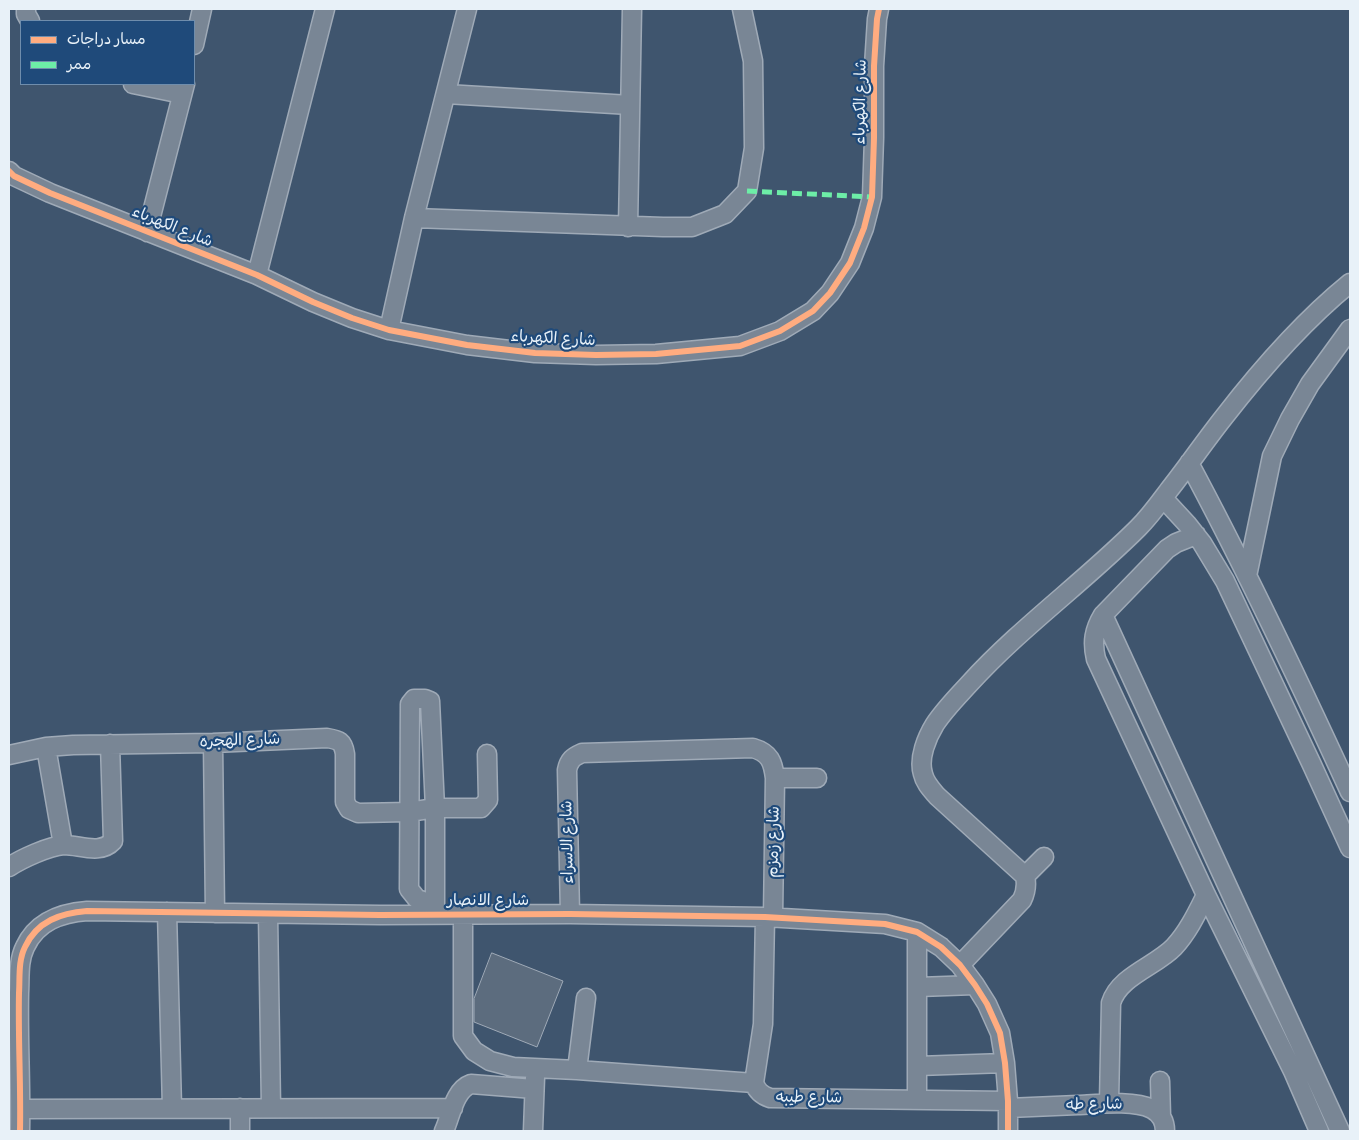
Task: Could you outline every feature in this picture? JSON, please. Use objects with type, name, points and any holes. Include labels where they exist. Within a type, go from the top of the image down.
[{"type":"street","points":[[195,40],[202,9]]},
{"type":"street","points":[[257,275],[323,9]]},
{"type":"street","points":[[389,330],[414,218],[467,9]]},
{"type":"street","points":[[628,227],[632,9]]},
{"type":"street","points":[[414,218],[628,227],[692,227],[725,214],[747,192],[754,148],[753,61],[742,9]]},
{"type":"street","name":"شارع الكهرباء","points":[[9,171],[14,176],[50,193],[257,275],[313,302],[352,318],[389,330],[468,346],[535,353],[596,356],[656,354],[740,346],[780,331],[813,310],[830,293],[850,263],[864,228],[872,197],[876,12]]},
{"type":"street","points":[[144,85],[183,89],[147,232]]},
{"type":"street","points":[[446,94],[630,105]]},
{"type":"street","points":[[960,965],[1022,900],[1026,889],[1025,876],[937,796],[927,784],[922,773],[921,760],[925,745],[935,725],[981,671],[1140,526],[1224,417],[1287,341],[1315,313],[1350,283]]},
{"type":"street","points":[[1247,576],[1272,456],[1310,384],[1349,333]]},
{"type":"street","points":[[1189,463],[1247,576],[1350,792]]},
{"type":"street","points":[[1163,498],[1196,535],[1225,581],[1349,841]]},
{"type":"street","points":[[1196,535],[1167,549],[1103,615],[1097,625],[1093,647],[1096,658],[1206,895],[1293,1071],[1319,1131]]},
{"type":"street","points":[[1103,615],[1340,1131]]},
{"type":"street","points":[[425,699],[430,701],[435,808],[435,910],[417,899],[409,888],[410,704],[414,700],[425,699]]},
{"type":"street","name":"شارع الهجره","points":[[9,755],[46,747],[336,739],[344,746],[345,802],[349,809],[358,813],[409,812]]},
{"type":"street","points":[[213,743],[215,913]]},
{"type":"street","points":[[9,867],[33,854],[63,845],[100,849],[110,845],[113,841],[110,744]]},
{"type":"street","points":[[46,747],[63,845]]},
{"type":"street","name":"شارع الاسراء","points":[[570,914],[567,770],[571,759],[582,753],[753,748],[762,750],[768,756],[774,772]]},
{"type":"street","points":[[409,812],[435,808],[481,808],[488,800],[487,754]]},
{"type":"street","points":[[1312,765],[1333,756]]},
{"type":"street","points":[[774,772],[816,778]]},
{"type":"street","name":"شارع زمزم","points":[[769,917],[774,772]]},
{"type":"street","points":[[1025,876],[1044,858]]},
{"type":"street","points":[[1109,1103],[1111,1003],[1113,997],[1120,987],[1174,947],[1192,922],[1206,895]]},
{"type":"street","name":"شارع الانصار","points":[[20,1131],[21,1109],[14,1017],[20,961],[24,948],[32,935],[56,917],[72,912],[88,911],[380,915],[435,910],[463,915],[570,914],[769,917],[885,924],[917,932],[940,947],[960,965],[988,1004],[1000,1033],[1005,1063],[1008,1131]]},
{"type":"street","points":[[167,912],[172,1108]]},
{"type":"street","points":[[268,914],[271,1108]]},
{"type":"street","points":[[463,915],[463,1036],[474,1050],[490,1060],[512,1067],[754,1083]]},
{"type":"street","name":"شارع طيبه","points":[[769,917],[763,1024],[754,1083],[757,1090],[763,1095],[770,1098],[918,1100],[1008,1104]]},
{"type":"street","points":[[917,932],[918,1100]]},
{"type":"street","points":[[918,987],[976,985]]},
{"type":"street","points":[[578,1070],[586,998]]},
{"type":"street","points":[[918,1066],[1005,1063]]},
{"type":"street","points":[[532,1131],[535,1068]]},
{"type":"street","points":[[1160,1081],[1163,1123]]},
{"type":"street","points":[[444,1131],[455,1101],[464,1086],[471,1084],[534,1089]]},
{"type":"street","name":"شارع طه","points":[[1008,1104],[1109,1103],[1141,1106],[1152,1109],[1163,1123]]},
{"type":"street","points":[[240,1108],[240,1131]]},
{"type":"street","points":[[21,1109],[453,1108]]},
{"type":"building","points":[[492,953],[563,981],[537,1047],[474,1022],[474,999]]},
{"type":"marked path","points":[[747,191],[872,197]]},
{"type":"cycle path","points":[[9,171],[14,176],[50,193],[257,275],[313,302],[352,318],[389,330],[467,345],[535,353],[656,354],[740,346],[780,331],[813,311],[830,293],[850,263],[864,228],[872,197],[874,66],[879,9]]},
{"type":"cycle path","points":[[20,1131],[19,993],[20,964],[23,952],[30,938],[43,925],[59,916],[87,911],[765,917],[885,924],[917,932],[941,947],[960,965],[987,1004],[1000,1033],[1005,1063],[1008,1131]]}]
